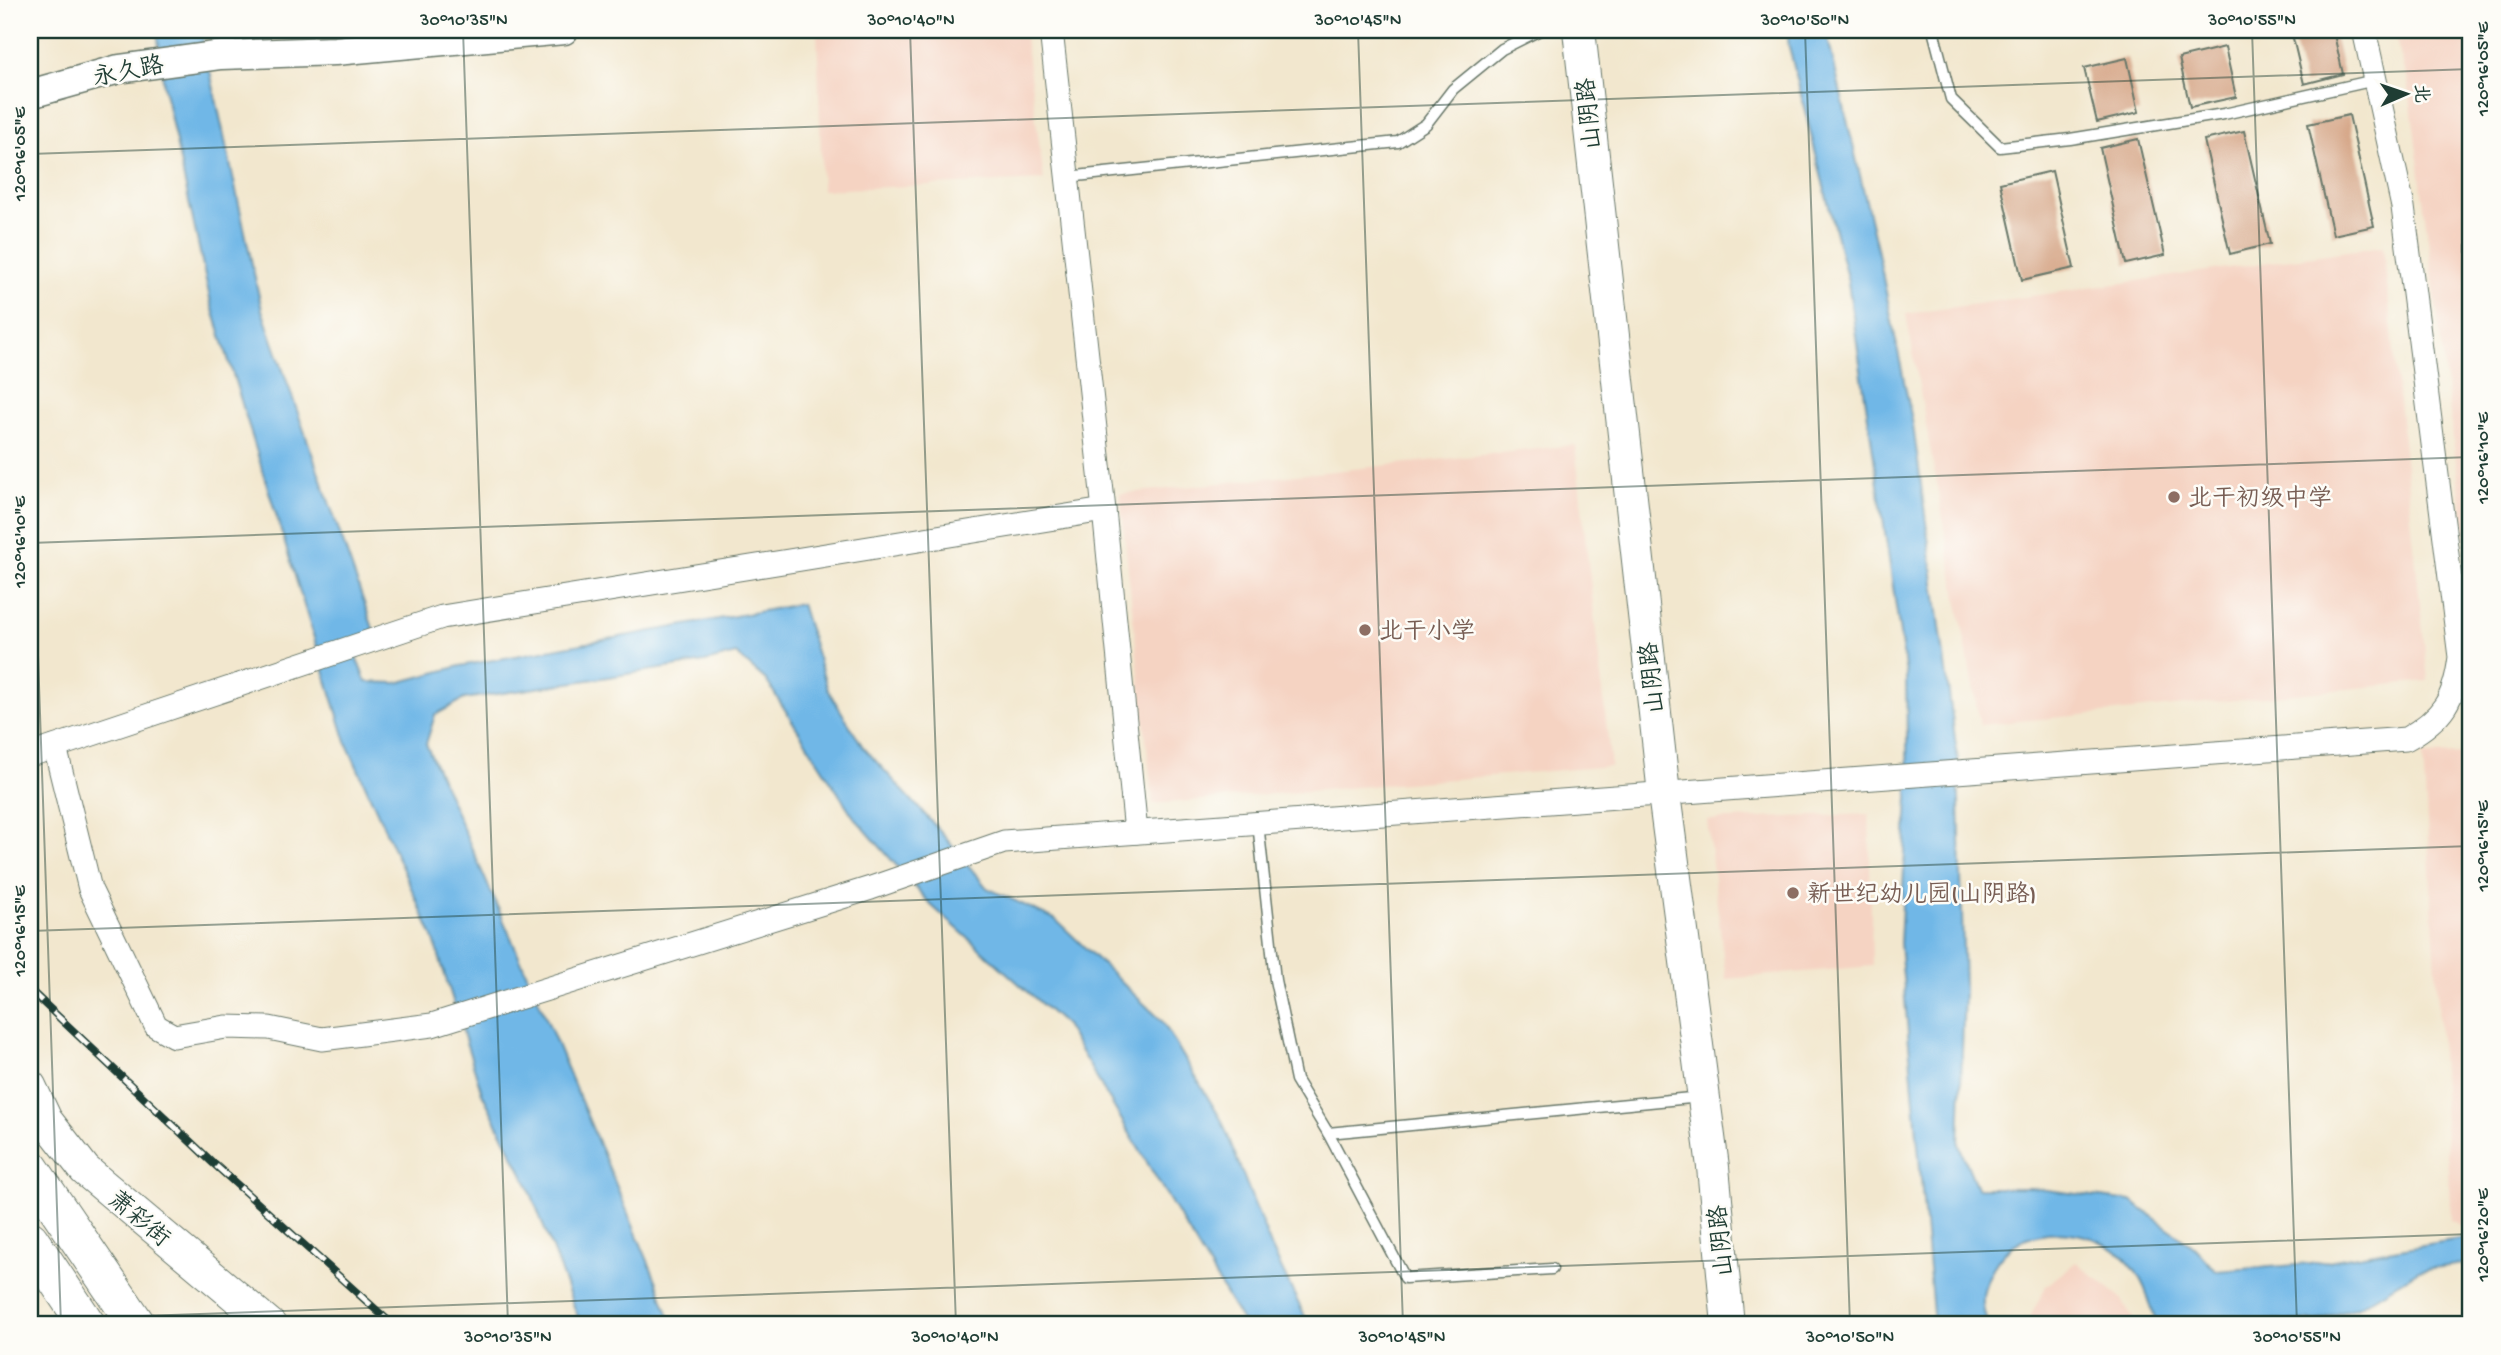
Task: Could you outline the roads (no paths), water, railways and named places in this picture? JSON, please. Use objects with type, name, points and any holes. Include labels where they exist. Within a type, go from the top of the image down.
[{"type":"highway","points":[[30,1168],[137,1325]]},
{"type":"highway","points":[[30,1240],[87,1325]]},
{"type":"main road","name":"山阴路","points":[[1579,30],[1664,794],[1703,1097],[1728,1325]]},
{"type":"main road","name":"萧彩街","points":[[31,1085],[46,1120],[85,1170],[270,1325]]},
{"type":"street","name":"永久路","points":[[30,94],[119,69],[221,55],[335,51],[564,30]]},
{"type":"street","points":[[1051,30],[1104,510],[1136,832]]},
{"type":"street","points":[[55,747],[90,889],[156,1026],[174,1036],[226,1027],[269,1028],[322,1038],[432,1025],[871,888],[1004,842],[2406,739],[2429,726],[2446,706],[2457,683],[2460,657],[2403,207],[2364,30]]},
{"type":"street","points":[[30,755],[442,617],[1104,510]]},
{"type":"lane","points":[[1067,177],[1398,142],[1426,124],[1453,89],[1502,48],[1540,30]]},
{"type":"lane","points":[[1933,30],[1951,99],[2000,148],[2224,114],[2375,80]]},
{"type":"lane","points":[[1258,823],[1275,979],[1296,1080],[1328,1133],[1405,1278],[1552,1269]]},
{"type":"lane","points":[[1328,1133],[1703,1097]]},
{"type":"water","points":[[157,30],[201,30],[262,310],[376,637],[356,657],[366,682],[397,683],[460,666],[801,604],[828,690],[863,747],[939,830],[987,888],[1055,919],[1162,1021],[1222,1121],[1272,1249],[1307,1321],[1332,1319],[1335,1325],[1244,1325],[1065,1025],[931,905],[853,816],[766,680],[736,654],[705,662],[464,699],[435,715],[426,744],[544,1013],[656,1280],[672,1325],[581,1325],[528,1185],[482,1093],[433,937],[346,742],[211,303],[164,87]]},
{"type":"water","points":[[1787,30],[1826,30],[1877,248],[1913,425],[1958,761],[1964,989],[1959,1145],[1977,1188],[2031,1188],[2131,1201],[2194,1247],[2216,1271],[2310,1264],[2471,1237],[2471,1263],[2419,1270],[2358,1307],[2315,1321],[2155,1320],[2138,1275],[2114,1249],[2077,1234],[2058,1232],[2020,1241],[2005,1252],[1993,1268],[1983,1295],[1983,1309],[1988,1325],[1934,1325],[1900,943],[1908,797],[1906,674],[1848,282]]},
{"type":"railway","points":[[30,990],[213,1163],[393,1325]]},
{"type":"place","name":"北干初级中学","points":[[2174,497]]},
{"type":"place","name":"北干小学","points":[[1365,630]]},
{"type":"place","name":"新世纪幼儿园(山阴路)","points":[[1793,893]]}]
